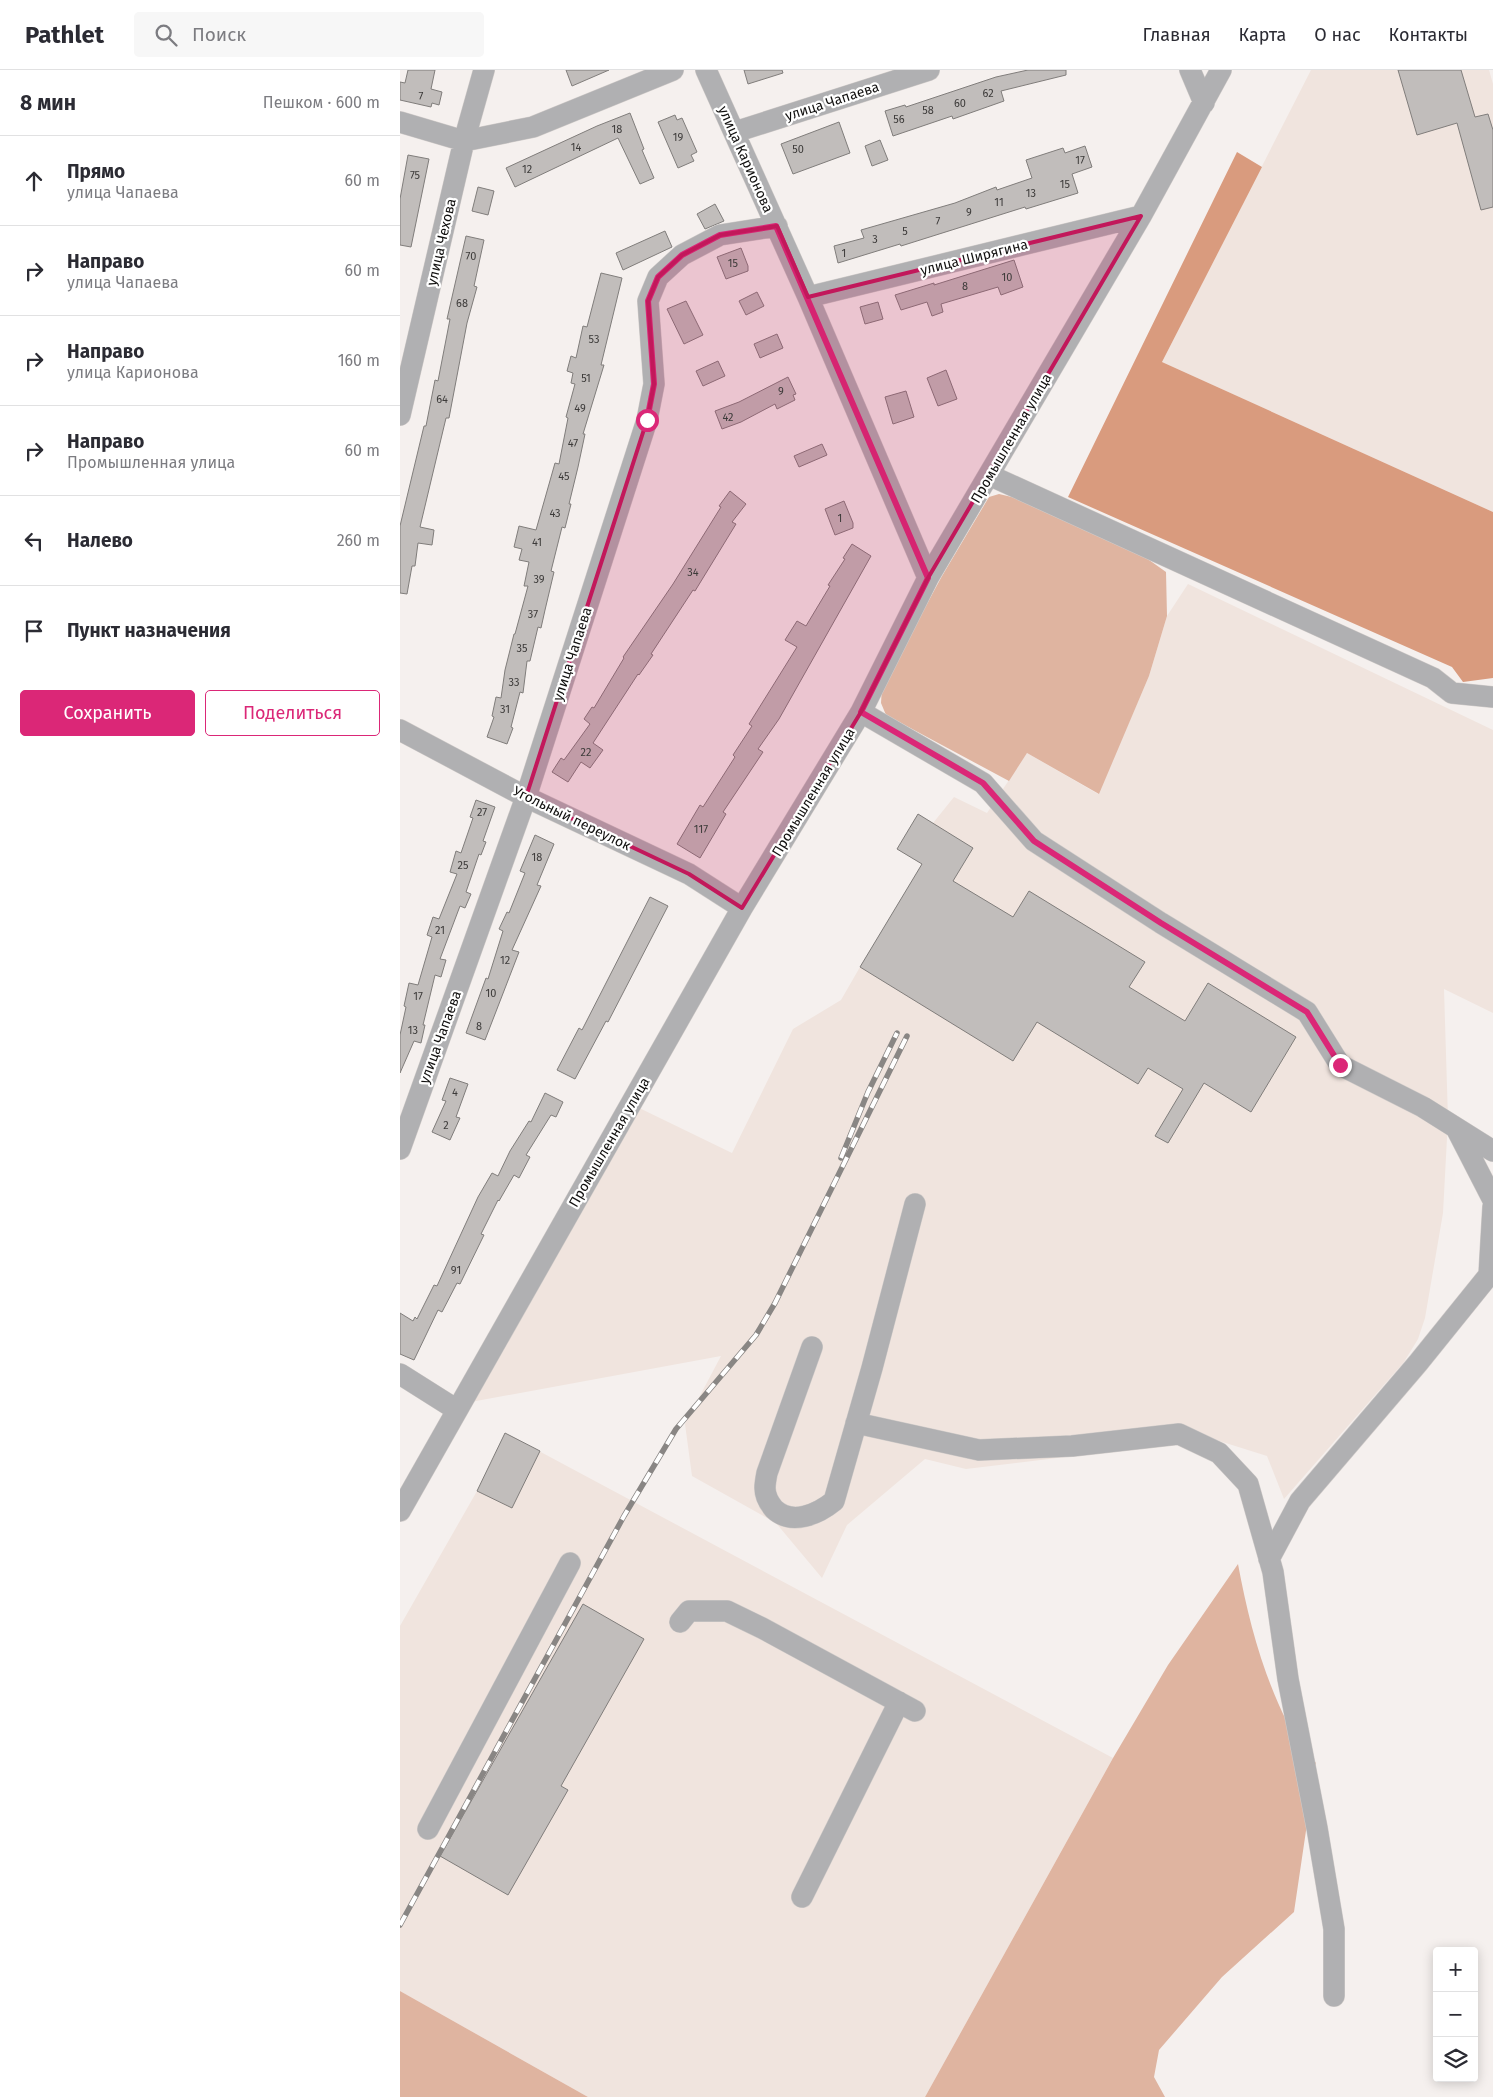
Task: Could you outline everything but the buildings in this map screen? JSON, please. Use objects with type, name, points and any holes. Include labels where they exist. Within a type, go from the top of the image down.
[{"type":"street","name":"улица Чехова","points":[[400,414],[464,141],[484,70]]},
{"type":"street","points":[[400,122],[464,141],[533,127],[673,70]]},
{"type":"street","name":"улица Карионова","points":[[706,70],[808,297],[928,578]]},
{"type":"street","name":"улица Чапаева","points":[[735,132],[929,70]]},
{"type":"street","points":[[1190,70],[1204,103]]},
{"type":"street","name":"Промышленная улица","points":[[400,1511],[742,908],[861,712],[928,578],[1141,216],[1221,70]]},
{"type":"street","name":"улица Ширягина","points":[[808,297],[1141,216]]},
{"type":"street","name":"улица Чапаева","points":[[400,1149],[526,798],[647,420],[654,384],[648,301],[658,277],[682,255],[720,235],[776,226]]},
{"type":"street","points":[[989,475],[1433,678],[1452,694],[1493,698]]},
{"type":"street","points":[[861,712],[983,783],[1034,841],[1161,923],[1307,1012],[1340,1065],[1423,1107],[1493,1152]]},
{"type":"street","name":"Угольный переулок","points":[[400,730],[526,798],[689,874],[742,908]]},
{"type":"street","points":[[1456,1128],[1493,1200]]},
{"type":"street","points":[[812,1347],[767,1473],[765,1488],[768,1503],[777,1511],[787,1516],[804,1517],[825,1508],[834,1500],[915,1204]]},
{"type":"street","points":[[1269,1559],[1300,1501],[1418,1363],[1489,1275],[1493,1207]]},
{"type":"street","points":[[400,1374],[456,1410]]},
{"type":"street","points":[[856,1422],[979,1450],[1072,1446],[1179,1434],[1219,1453],[1248,1484],[1273,1572],[1288,1678],[1334,1929],[1334,1996]]},
{"type":"street","points":[[428,1829],[570,1563]]},
{"type":"street","points":[[680,1622],[689,1611],[727,1611],[907,1707],[802,1897]]},
{"type":"highlighted area","points":[[1141,216],[928,578],[861,712],[742,908],[689,874],[526,797],[647,420],[654,384],[648,301],[658,277],[682,255],[720,235],[777,226],[808,297]]},
{"type":"shaded area","points":[[1311,70],[1489,70],[1493,84],[1493,512],[1162,362]]},
{"type":"shaded area","points":[[1237,152],[1262,167],[1162,362],[1493,512],[1493,678],[1463,682],[1452,667],[1068,497]]},
{"type":"shaded area","points":[[999,494],[1016,498],[1121,540],[1166,572],[1167,616],[1149,676],[1099,794],[1027,753],[1009,781],[886,715],[881,703],[882,687],[942,576],[989,497]]},
{"type":"shaded area","points":[[1188,584],[1493,730],[1493,1013],[1444,989],[1448,1119],[1443,1213],[1425,1318],[1418,1339],[1404,1362],[1284,1499],[1267,1456],[1213,1439],[966,1469],[925,1459],[847,1525],[822,1578],[776,1523],[692,1476],[685,1424],[721,1356],[460,1404],[631,1104],[732,1153],[793,1029],[841,1000],[922,864],[897,849],[918,814],[933,823],[954,797],[987,813],[1027,753],[1098,794],[1149,676],[1167,616]]},
{"type":"shaded area","points":[[505,1433],[1113,1758],[925,2097],[588,2097],[400,1991],[400,1626],[477,1491]]},
{"type":"shaded area","points":[[1238,1564],[1251,1625],[1270,1684],[1290,1727],[1316,1763],[1294,1912],[1222,1977],[1159,2050],[1154,2077],[1165,2097],[925,2097],[1113,1758],[1168,1665]]},
{"type":"shaded area","points":[[400,1991],[588,2097],[400,2097]]},
{"type":"railway","points":[[841,1158],[868,1092],[897,1033]]},
{"type":"railway","points":[[400,1925],[624,1516],[676,1429],[756,1335],[775,1303],[907,1036]]},
{"type":"route","points":[[647,420],[654,384],[648,301],[658,277],[682,255],[720,235],[776,226],[928,578],[861,712],[983,783],[1034,841],[1161,923],[1307,1012],[1340,1065]]}]
